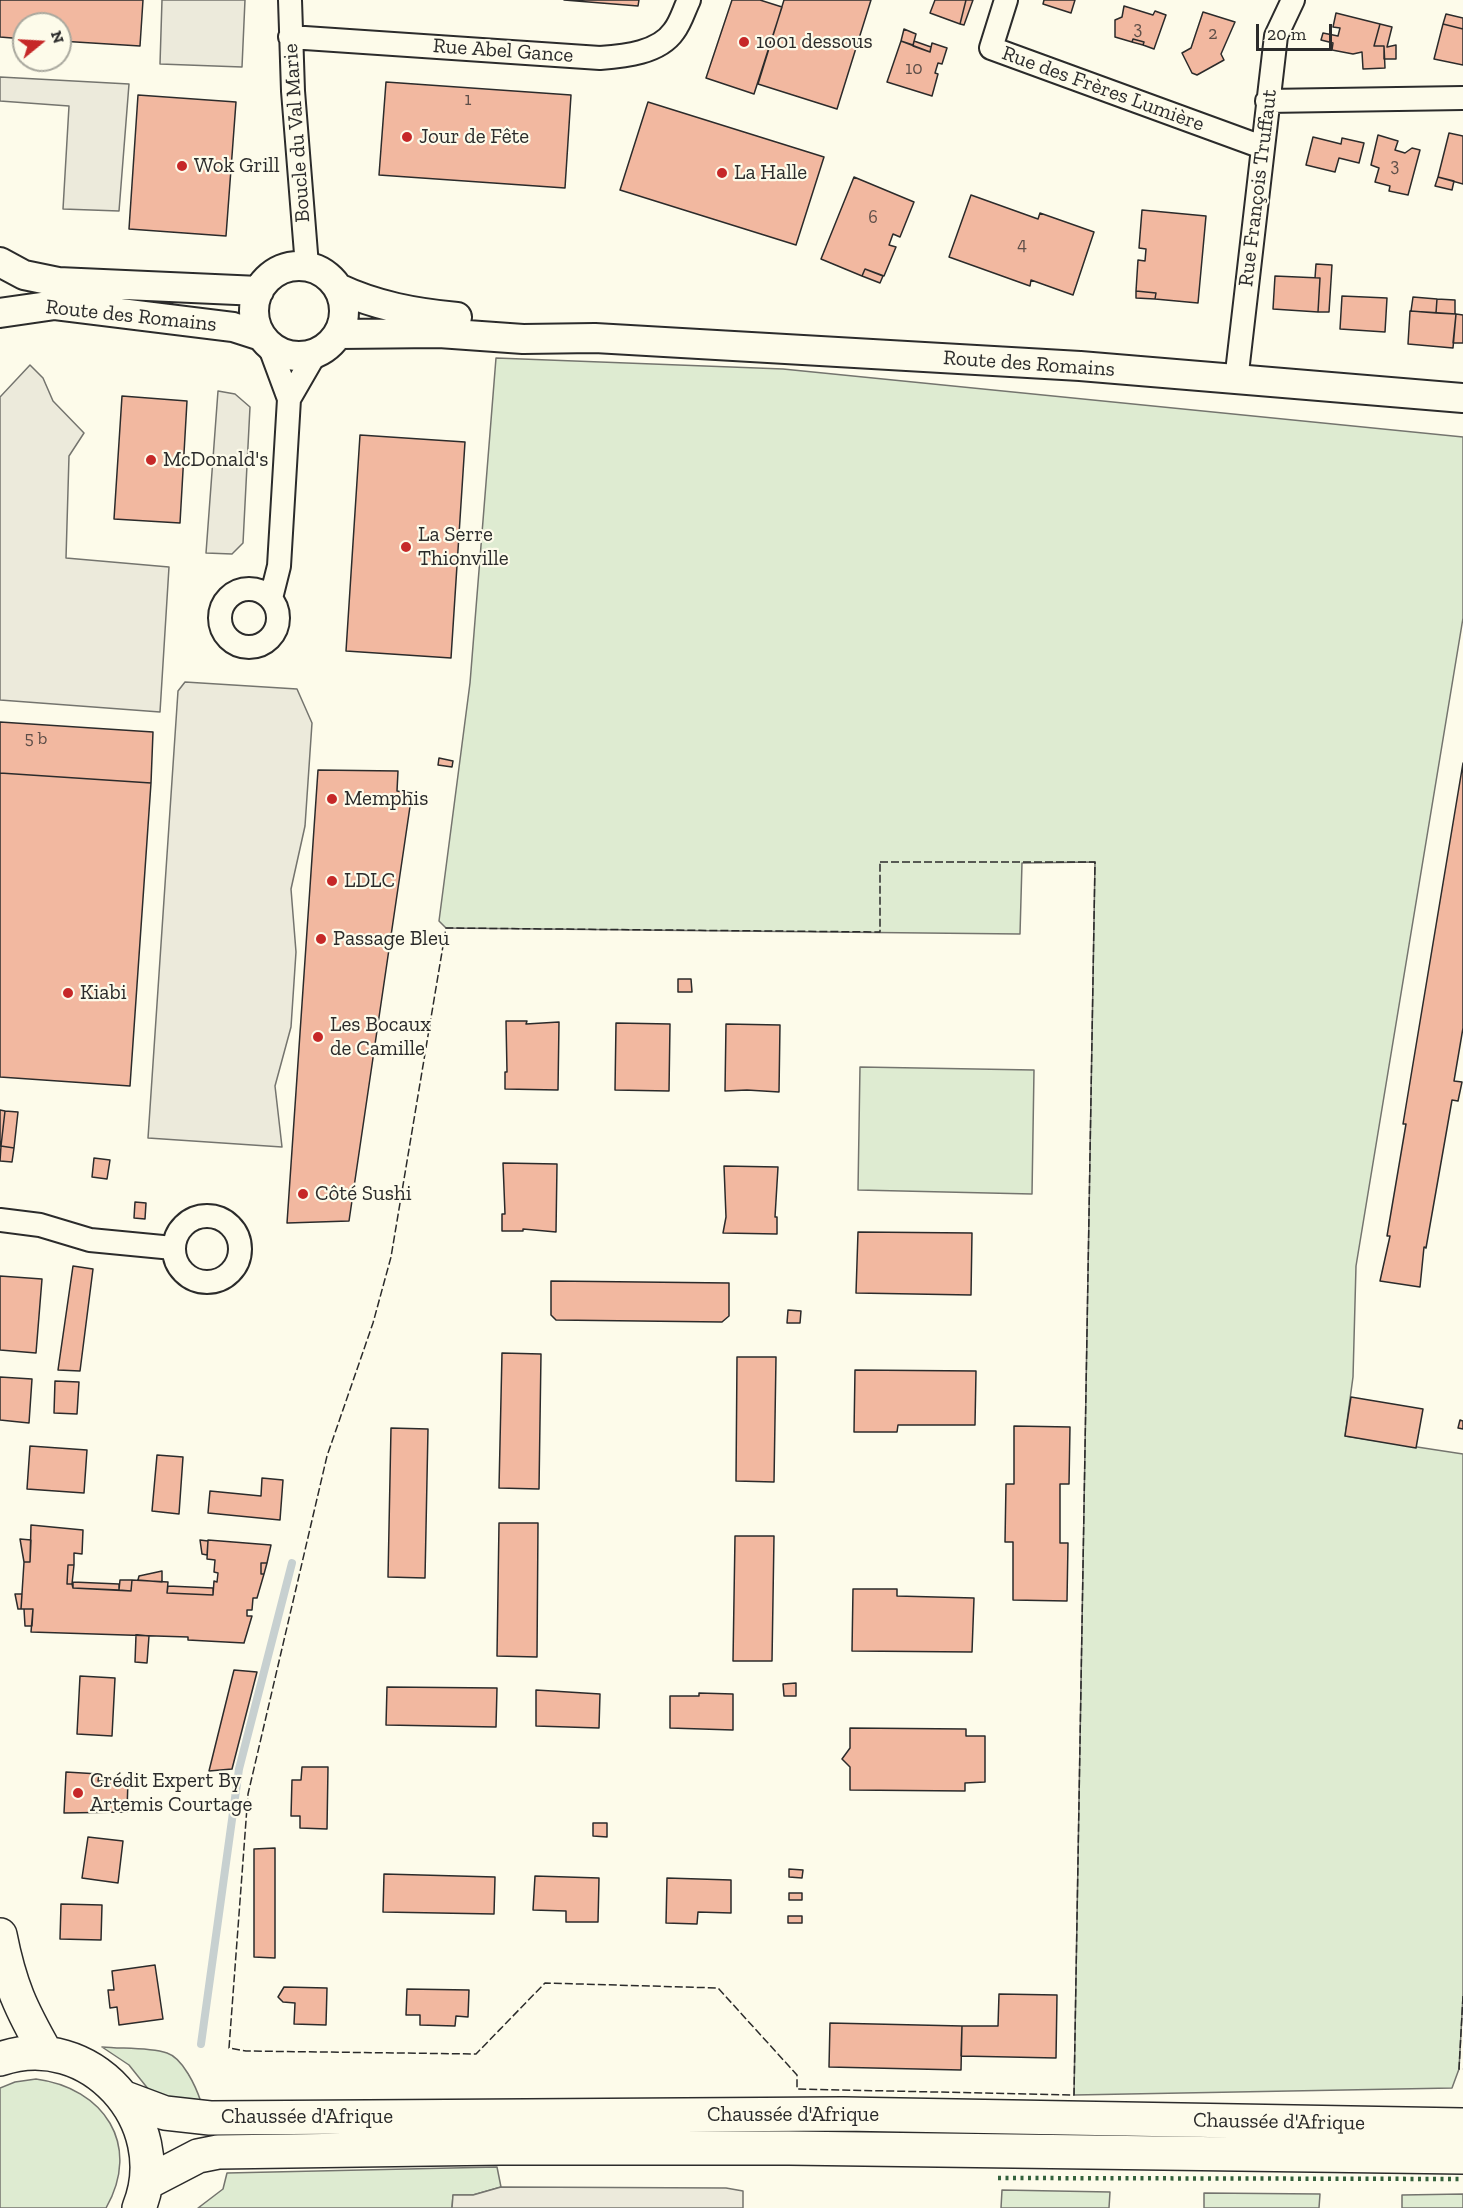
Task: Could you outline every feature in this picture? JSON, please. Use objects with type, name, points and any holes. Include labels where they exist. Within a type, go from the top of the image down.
[{"type":"main road","points":[[0,1935],[8,1977],[19,2006],[46,2054]]},
{"type":"main road","points":[[0,2060],[27,2053],[69,2058],[90,2067],[110,2081],[125,2098],[137,2117],[145,2138],[148,2160],[143,2195]]},
{"type":"main road","name":"Chaussée d'Afrique","points":[[125,2098],[165,2113],[210,2118],[843,2114],[1463,2125]]},
{"type":"main road","name":"Chaussée d'Afrique","points":[[143,2195],[198,2156],[218,2152],[501,2148],[789,2148],[1463,2157]]},
{"type":"street","name":"Boucle du Val Marie","points":[[290,0],[290,37],[307,266]]},
{"type":"street","name":"Rue Abel Gance","points":[[290,37],[600,58],[626,56],[659,45],[674,31],[689,0]]},
{"type":"street","name":"Rue des Frères Lumière","points":[[1006,0],[991,48],[1262,147]]},
{"type":"street","name":"Rue François Truffaut","points":[[1236,381],[1276,36],[1293,0]]},
{"type":"street","points":[[1267,101],[1463,98]]},
{"type":"street","name":"Route des Romains","points":[[0,262],[24,275],[58,282],[259,291]]},
{"type":"street","points":[[270,598],[279,566],[289,399],[255,321],[254,306],[259,291],[267,279],[292,266],[307,266]]},
{"type":"street","name":"Route des Romains","points":[[307,266],[330,278],[338,288],[369,302],[423,314],[516,322],[595,338]]},
{"type":"street","points":[[289,399],[315,354],[329,346],[339,334],[344,311],[338,288]]},
{"type":"street","name":"Route des Romains","points":[[0,313],[55,304],[233,327],[265,340],[291,355],[315,354]]},
{"type":"street","name":"Route des Romains","points":[[339,334],[439,333],[523,339],[595,338],[1080,366],[1236,381],[1463,398]]},
{"type":"street","points":[[0,1220],[40,1225],[90,1240],[173,1248]]},
{"type":"green space","points":[[496,358],[783,369],[1463,437],[1463,618],[1356,1266],[1353,1377],[1345,1436],[1463,1454],[1463,1996],[1459,2069],[1452,2088],[1074,2095],[1095,862],[1022,863],[1020,934],[446,928],[439,921],[470,683]]},
{"type":"green space","points":[[860,1067],[1034,1070],[1032,1194],[858,1190]]},
{"type":"green space","points":[[102,2047],[152,2050],[173,2056],[188,2074],[201,2102],[181,2103],[149,2090],[129,2065]]},
{"type":"green space","points":[[36,2079],[60,2085],[81,2094],[98,2107],[110,2123],[118,2142],[120,2163],[116,2185],[106,2208],[0,2208],[0,2088],[15,2082]]},
{"type":"green space","points":[[497,2167],[501,2187],[473,2195],[453,2195],[452,2208],[198,2208],[223,2189],[227,2173]]},
{"type":"green space","points":[[1002,2190],[1110,2192],[1109,2208],[1001,2208]]},
{"type":"green space","points":[[1204,2193],[1320,2194],[1319,2208],[1204,2208]]},
{"type":"green space","points":[[1463,2194],[1463,2208],[1402,2208],[1402,2195]]},
{"type":"shaded area","points":[[162,0],[245,0],[242,67],[160,64]]},
{"type":"shaded area","points":[[0,77],[129,84],[119,211],[63,209],[69,106],[0,101]]},
{"type":"shaded area","points":[[30,365],[43,378],[53,401],[84,433],[69,456],[66,558],[169,567],[160,712],[0,700],[0,397]]},
{"type":"shaded area","points":[[218,391],[235,394],[250,407],[243,543],[232,554],[206,553]]},
{"type":"shaded area","points":[[185,682],[297,689],[312,723],[305,826],[291,889],[296,952],[291,1027],[275,1086],[282,1147],[148,1138],[178,691]]},
{"type":"shaded area","points":[[501,2187],[726,2188],[743,2191],[743,2208],[452,2208],[453,2195],[473,2195]]},
{"type":"building","points":[[0,0],[143,0],[140,46],[72,42],[72,12],[12,12],[12,38],[0,37]]},
{"type":"building","points":[[564,0],[639,0],[638,6]]},
{"type":"building","name":"1001 dessous","points":[[732,0],[760,0],[782,7],[754,94],[706,78]]},
{"type":"building","points":[[784,0],[871,0],[837,109],[758,84]]},
{"type":"building","points":[[935,0],[966,0],[960,24],[930,13]]},
{"type":"building","points":[[966,0],[973,0],[964,25],[960,24]]},
{"type":"building","points":[[1044,0],[1075,0],[1071,13],[1043,4]]},
{"type":"building","points":[[1124,6],[1153,15],[1155,11],[1166,15],[1154,49],[1143,45],[1144,42],[1133,39],[1132,42],[1115,37],[1115,20],[1122,17]]},
{"type":"building","points":[[1203,12],[1235,22],[1221,54],[1224,60],[1197,75],[1192,73],[1182,53],[1191,48]]},
{"type":"building","points":[[1336,13],[1380,24],[1374,46],[1384,46],[1385,68],[1363,69],[1362,52],[1353,54],[1332,50],[1333,43],[1321,40],[1323,33],[1338,36],[1340,28],[1333,27]]},
{"type":"building","points":[[1446,14],[1463,18],[1463,29],[1443,24]]},
{"type":"building","points":[[1380,24],[1392,27],[1387,47],[1396,45],[1396,59],[1384,59],[1384,46],[1374,46]]},
{"type":"building","points":[[1443,24],[1463,29],[1463,65],[1434,59]]},
{"type":"building","points":[[904,29],[916,34],[913,45],[901,41]]},
{"type":"building","points":[[1133,39],[1144,42],[1143,45],[1132,42]]},
{"type":"building","points":[[901,41],[930,52],[932,43],[947,48],[942,64],[938,63],[935,73],[938,74],[932,96],[887,82]]},
{"type":"building","points":[[914,41],[931,47],[930,52],[913,46]]},
{"type":"building","points":[[386,82],[571,95],[565,188],[379,175]]},
{"type":"building","name":"Wok Grill","points":[[138,95],[236,102],[226,236],[129,229]]},
{"type":"building","name":"La Halle","points":[[648,102],[824,157],[796,245],[620,190]]},
{"type":"building","points":[[1449,133],[1463,136],[1463,184],[1438,177]]},
{"type":"building","points":[[1378,135],[1398,141],[1395,150],[1405,153],[1412,148],[1420,150],[1408,195],[1389,191],[1390,186],[1375,182],[1379,168],[1371,165]]},
{"type":"building","points":[[1313,137],[1341,144],[1342,138],[1364,143],[1359,163],[1339,158],[1335,172],[1306,165]]},
{"type":"building","points":[[854,177],[914,202],[900,237],[893,234],[889,245],[896,247],[884,276],[865,269],[862,276],[821,259]]},
{"type":"building","points":[[1438,177],[1454,181],[1452,190],[1435,186]]},
{"type":"building","points":[[971,195],[1038,219],[1040,213],[1094,232],[1073,295],[1031,280],[1030,286],[949,257]]},
{"type":"building","points":[[1142,210],[1206,216],[1198,303],[1155,299],[1156,293],[1136,291],[1138,260],[1145,261],[1146,249],[1139,248]]},
{"type":"building","points":[[1316,264],[1332,265],[1329,312],[1318,312],[1320,278],[1315,278]]},
{"type":"building","points":[[865,269],[883,276],[880,283],[862,276]]},
{"type":"building","points":[[1275,276],[1320,278],[1318,312],[1273,309]]},
{"type":"building","points":[[1136,291],[1156,293],[1155,299],[1136,298]]},
{"type":"building","points":[[1342,296],[1387,298],[1385,332],[1340,329]]},
{"type":"building","points":[[1413,297],[1437,299],[1436,313],[1411,311]]},
{"type":"building","points":[[1437,299],[1455,300],[1455,314],[1436,313]]},
{"type":"building","points":[[1410,311],[1456,314],[1453,348],[1408,344]]},
{"type":"building","points":[[1456,314],[1463,315],[1463,343],[1453,343]]},
{"type":"building","name":"McDonald's","points":[[122,396],[187,401],[180,523],[114,519]]},
{"type":"building","name":"La Serre Thionville","points":[[360,435],[465,442],[451,658],[346,651]]},
{"type":"building","points":[[0,722],[153,732],[151,783],[0,773]]},
{"type":"building","points":[[439,758],[453,761],[452,767],[438,765]]},
{"type":"building","points":[[1463,763],[1463,1028],[1454,1081],[1462,1082],[1458,1101],[1452,1100],[1426,1248],[1424,1247],[1420,1287],[1380,1281],[1390,1236],[1387,1236],[1406,1124],[1403,1124]]},
{"type":"building","points":[[318,770],[398,771],[397,791],[412,793],[349,1221],[287,1223]]},
{"type":"building","name":"Kiabi","points":[[0,773],[151,783],[130,1086],[0,1077]]},
{"type":"building","points":[[678,979],[691,979],[692,992],[678,992]]},
{"type":"building","points":[[506,1021],[527,1021],[526,1024],[559,1022],[558,1090],[505,1089]]},
{"type":"building","points":[[616,1023],[670,1024],[669,1091],[615,1090]]},
{"type":"building","points":[[726,1024],[780,1025],[779,1092],[725,1091]]},
{"type":"building","points":[[0,1110],[5,1111],[1,1146],[0,1146]]},
{"type":"building","points":[[5,1111],[18,1112],[14,1148],[1,1146]]},
{"type":"building","points":[[1,1146],[14,1148],[12,1162],[0,1161]]},
{"type":"building","points":[[94,1158],[110,1160],[107,1179],[92,1177]]},
{"type":"building","points":[[503,1163],[557,1164],[556,1232],[523,1229],[523,1231],[502,1231],[502,1214],[505,1214]]},
{"type":"building","points":[[724,1166],[778,1167],[775,1217],[777,1217],[777,1234],[723,1233],[726,1217]]},
{"type":"building","points":[[135,1202],[146,1203],[145,1219],[134,1218]]},
{"type":"building","points":[[858,1232],[972,1233],[971,1295],[856,1293]]},
{"type":"building","points":[[73,1266],[93,1269],[80,1371],[58,1370]]},
{"type":"building","points":[[0,1276],[42,1279],[36,1353],[0,1350]]},
{"type":"building","points":[[551,1281],[729,1283],[729,1316],[722,1322],[556,1320],[551,1315]]},
{"type":"building","points":[[788,1310],[801,1311],[800,1323],[787,1323]]},
{"type":"building","points":[[502,1353],[541,1354],[539,1489],[499,1488]]},
{"type":"building","points":[[737,1357],[776,1357],[774,1482],[736,1481]]},
{"type":"building","points":[[855,1370],[976,1371],[975,1425],[898,1425],[897,1432],[854,1432]]},
{"type":"building","points":[[0,1377],[32,1379],[29,1423],[0,1420]]},
{"type":"building","points":[[55,1381],[79,1382],[77,1414],[54,1413]]},
{"type":"building","points":[[1351,1397],[1423,1409],[1416,1448],[1345,1436]]},
{"type":"building","points":[[1460,1420],[1463,1421],[1463,1429],[1458,1428]]},
{"type":"building","points":[[1014,1426],[1070,1427],[1069,1484],[1060,1484],[1060,1543],[1068,1543],[1067,1601],[1013,1600],[1013,1542],[1005,1542],[1006,1484],[1014,1484]]},
{"type":"building","points":[[391,1428],[428,1429],[425,1578],[388,1577]]},
{"type":"building","points":[[30,1446],[87,1450],[84,1493],[27,1489]]},
{"type":"building","points":[[157,1455],[183,1457],[179,1514],[152,1511]]},
{"type":"building","points":[[262,1478],[283,1480],[280,1520],[208,1513],[210,1491],[261,1496]]},
{"type":"building","points":[[499,1523],[538,1523],[537,1657],[497,1656]]},
{"type":"building","points":[[31,1525],[83,1530],[82,1554],[74,1553],[74,1565],[68,1565],[67,1584],[72,1584],[73,1588],[131,1591],[132,1580],[168,1582],[167,1593],[213,1595],[214,1581],[217,1582],[218,1573],[214,1572],[215,1560],[207,1559],[208,1540],[271,1545],[267,1563],[261,1563],[261,1574],[264,1574],[257,1598],[253,1598],[252,1610],[247,1610],[247,1616],[252,1616],[244,1643],[188,1640],[188,1637],[31,1632],[33,1609],[21,1609],[24,1562],[30,1562]]},
{"type":"building","points":[[735,1536],[774,1536],[772,1661],[733,1661]]},
{"type":"building","points":[[20,1539],[31,1540],[30,1562],[24,1562]]},
{"type":"building","points":[[200,1540],[208,1541],[207,1555],[202,1554]]},
{"type":"building","points":[[261,1563],[267,1563],[264,1574],[261,1574]]},
{"type":"building","points":[[68,1565],[74,1565],[72,1584],[67,1584]]},
{"type":"building","points":[[162,1571],[162,1582],[138,1580],[139,1576]]},
{"type":"building","points":[[120,1580],[132,1580],[131,1591],[119,1590]]},
{"type":"building","points":[[73,1582],[119,1584],[119,1590],[73,1588]]},
{"type":"building","points":[[168,1586],[213,1588],[213,1595],[167,1593]]},
{"type":"building","points":[[853,1589],[897,1589],[897,1596],[974,1598],[972,1652],[852,1651]]},
{"type":"building","points":[[15,1594],[22,1594],[21,1609],[18,1609]]},
{"type":"building","points":[[24,1609],[33,1609],[32,1626],[25,1626]]},
{"type":"building","points":[[136,1635],[149,1636],[147,1663],[135,1662]]},
{"type":"building","points":[[234,1670],[257,1672],[232,1769],[209,1771]]},
{"type":"building","points":[[80,1676],[115,1678],[112,1736],[77,1734]]},
{"type":"building","points":[[796,1683],[796,1696],[784,1696],[783,1684]]},
{"type":"building","points":[[387,1687],[497,1688],[496,1727],[386,1725]]},
{"type":"building","points":[[536,1690],[600,1694],[599,1728],[536,1726]]},
{"type":"building","points":[[699,1693],[733,1694],[733,1730],[670,1728],[670,1696],[699,1696]]},
{"type":"building","points":[[850,1728],[966,1729],[966,1736],[985,1736],[985,1782],[965,1783],[965,1791],[850,1790],[850,1767],[842,1759],[850,1748]]},
{"type":"building","points":[[302,1767],[328,1767],[327,1829],[300,1828],[300,1816],[291,1816],[292,1780],[301,1780]]},
{"type":"building","points":[[66,1772],[99,1774],[98,1781],[109,1781],[110,1778],[128,1779],[127,1812],[64,1813]]},
{"type":"building","points":[[593,1823],[607,1823],[607,1837],[593,1836]]},
{"type":"building","points":[[88,1837],[123,1841],[118,1883],[82,1878]]},
{"type":"building","points":[[275,1848],[275,1958],[254,1957],[254,1849]]},
{"type":"building","points":[[789,1869],[803,1870],[802,1878],[789,1877]]},
{"type":"building","points":[[384,1874],[495,1877],[494,1914],[383,1912]]},
{"type":"building","points":[[535,1876],[599,1878],[598,1922],[566,1922],[566,1911],[533,1910]]},
{"type":"building","points":[[667,1878],[731,1880],[731,1913],[698,1912],[697,1924],[666,1923]]},
{"type":"building","points":[[789,1893],[802,1893],[802,1900],[789,1900]]},
{"type":"building","points":[[61,1904],[102,1905],[101,1940],[60,1939]]},
{"type":"building","points":[[788,1916],[802,1916],[802,1923],[788,1923]]},
{"type":"building","points":[[155,1965],[163,2019],[119,2025],[117,2007],[110,2008],[108,1990],[114,1990],[112,1971]]},
{"type":"building","points":[[284,1987],[327,1988],[326,2025],[294,2024],[295,2003],[283,2002],[278,1997]]},
{"type":"building","points":[[407,1989],[469,1990],[468,2017],[456,2016],[455,2026],[420,2025],[420,2015],[406,2015]]},
{"type":"building","points":[[999,1994],[1057,1995],[1056,2058],[961,2056],[962,2026],[998,2026]]},
{"type":"building","points":[[830,2023],[962,2026],[961,2070],[829,2067]]},
{"type":"waterway","points":[[201,2044],[239,1769],[292,1563]]},
{"type":"hedge","points":[[998,2178],[1463,2179]]},
{"type":"fence","points":[[880,862],[1095,862],[1074,2095],[797,2089],[797,2075],[718,1988],[545,1983],[476,2054],[246,2051],[229,2048],[248,1794],[327,1456],[373,1323],[391,1257],[446,928],[880,932],[880,862]]},
{"type":"fence","points":[[1463,1996],[1459,2069],[1463,2069]]},
{"type":"place","name":"1001 dessous","points":[[744,42]]},
{"type":"place","name":"Jour de Fête","points":[[407,137]]},
{"type":"place","name":"Wok Grill","points":[[182,166]]},
{"type":"place","name":"La Halle","points":[[722,173]]},
{"type":"place","name":"McDonald's","points":[[151,460]]},
{"type":"place","name":"La Serre Thionville","points":[[406,547]]},
{"type":"place","name":"Memphis","points":[[332,799]]},
{"type":"place","name":"LDLC","points":[[332,881]]},
{"type":"place","name":"Passage Bleu","points":[[321,939]]},
{"type":"place","name":"Kiabi","points":[[68,993]]},
{"type":"place","name":"Les Bocaux de Camille","points":[[318,1037]]},
{"type":"place","name":"Côté Sushi","points":[[303,1194]]},
{"type":"place","name":"Crédit Expert By Artemis Courtage","points":[[78,1793]]}]
